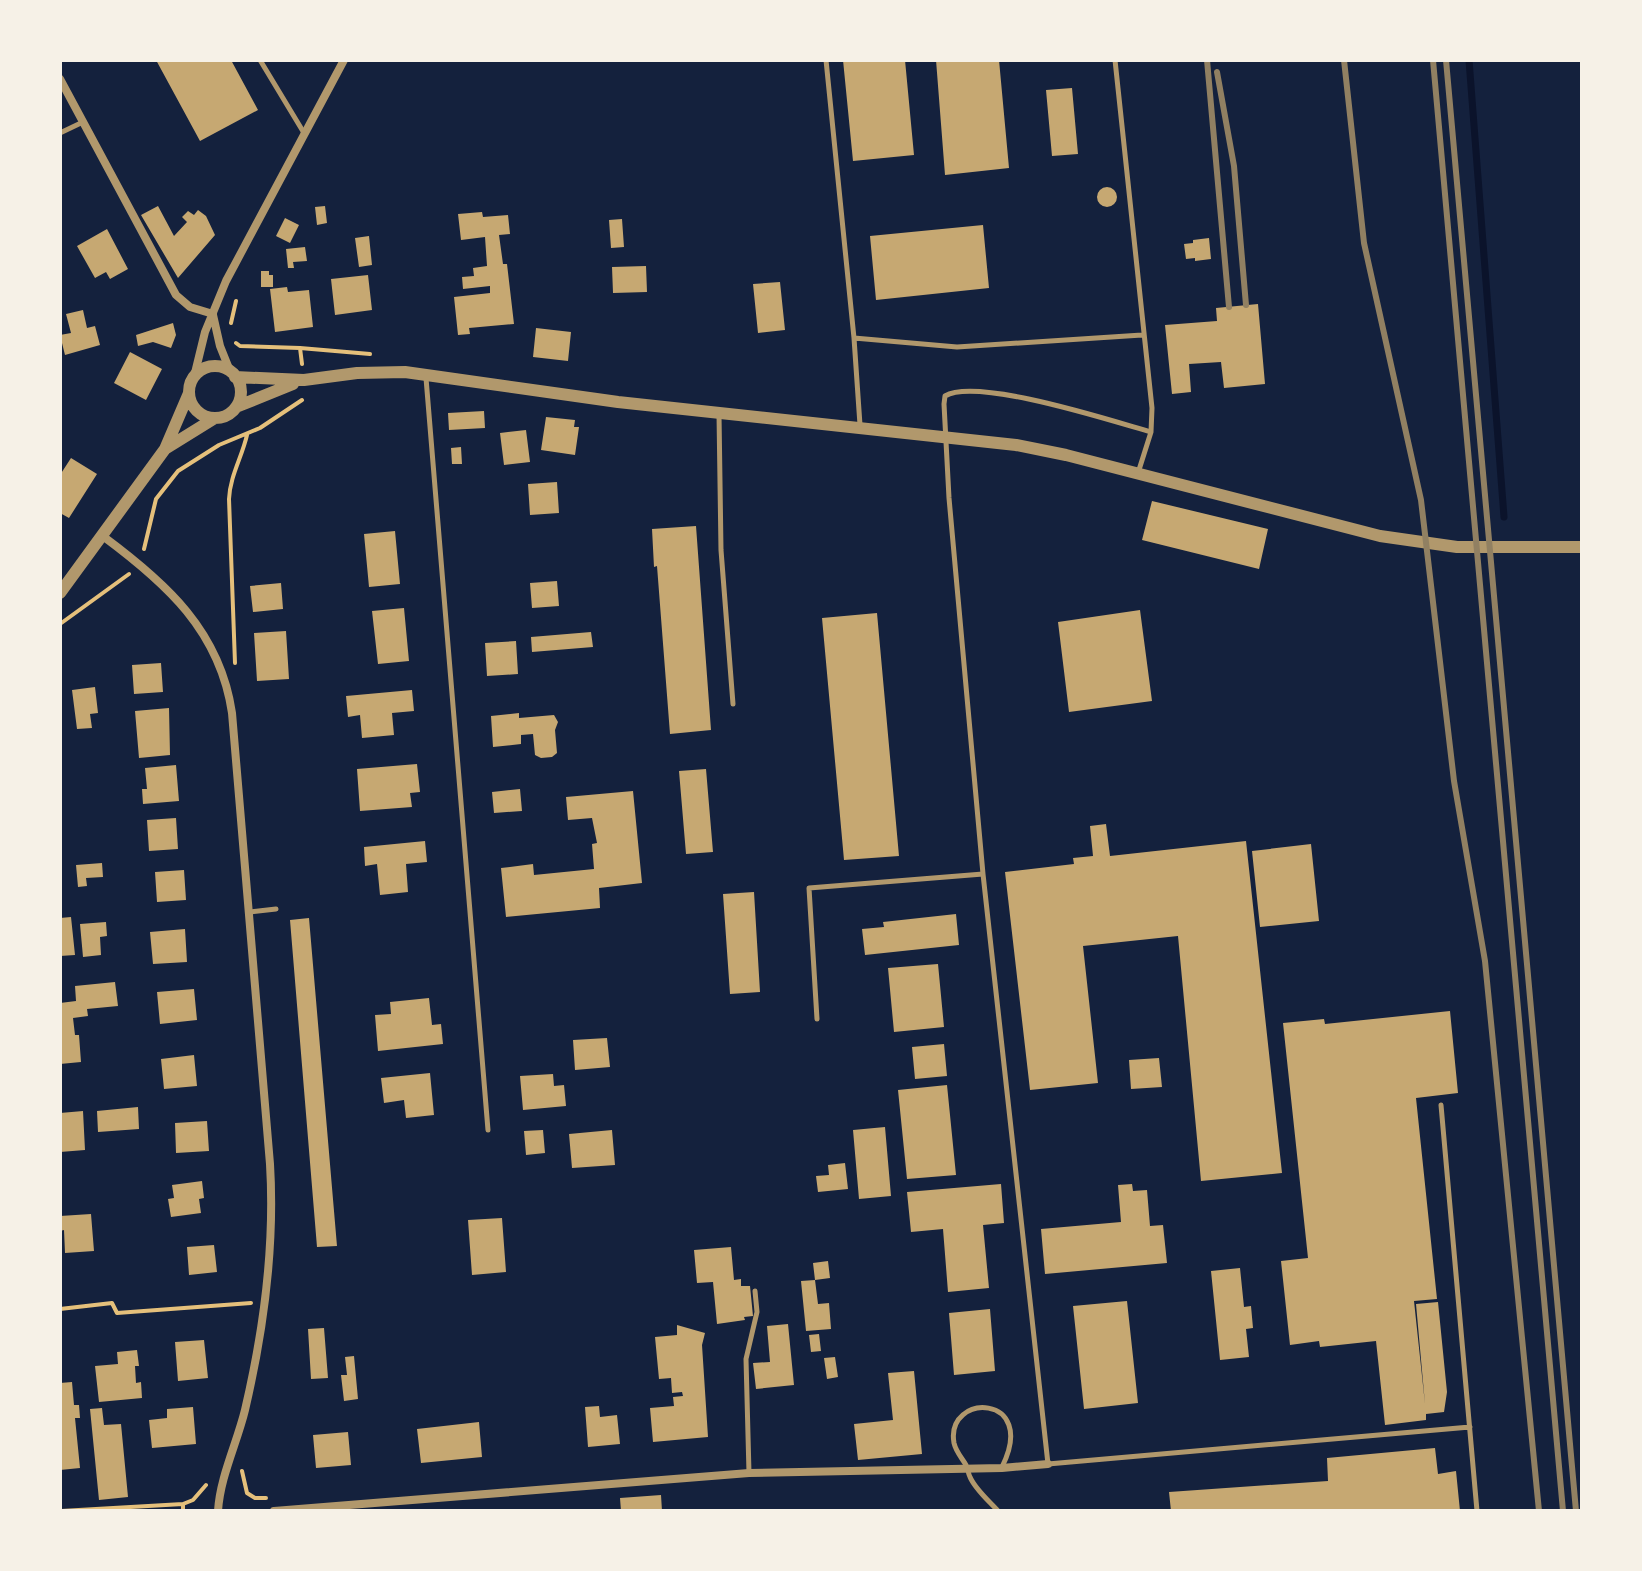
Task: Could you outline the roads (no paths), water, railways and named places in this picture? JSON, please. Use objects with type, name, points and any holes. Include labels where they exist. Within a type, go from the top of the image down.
[{"type":"street","points":[[60,593],[104,537],[165,449],[189,393],[205,332],[226,281],[344,60]]},
{"type":"street","points":[[60,79],[176,295],[190,307],[213,314]]},
{"type":"street","points":[[213,314],[220,346],[241,392],[236,407]]},
{"type":"street","points":[[194,377],[215,366],[233,374],[304,380],[375,371],[426,374],[618,402],[1033,447],[1362,532],[1457,547],[1582,547]]},
{"type":"street","points":[[165,449],[236,407],[304,380]]},
{"type":"street","points":[[189,393],[194,408],[215,418]]},
{"type":"street","points":[[104,537],[138,562],[183,605],[220,666],[232,713],[270,1164],[270,1240],[267,1295],[254,1371],[218,1511]]},
{"type":"street","points":[[276,1511],[369,1507],[749,1473],[1002,1468],[1048,1464]]},
{"type":"lane","points":[[260,60],[304,134]]},
{"type":"lane","points":[[826,60],[860,428]]},
{"type":"lane","points":[[1115,60],[1152,408],[1151,432],[1137,474]]},
{"type":"lane","points":[[60,133],[83,122]]},
{"type":"lane","points":[[854,338],[957,347],[1142,335]]},
{"type":"lane","points":[[426,374],[426,404],[488,1130]]},
{"type":"lane","points":[[1151,432],[1027,399],[954,390],[945,396],[945,438],[983,874],[1048,1464],[1470,1427]]},
{"type":"lane","points":[[720,413],[721,550],[733,704]]},
{"type":"lane","points":[[817,1019],[809,888],[983,874]]},
{"type":"lane","points":[[249,912],[276,909]]},
{"type":"lane","points":[[1441,1105],[1477,1511]]},
{"type":"lane","points":[[749,1473],[746,1359],[757,1312],[755,1291]]},
{"type":"lane","points":[[998,1511],[970,1479],[968,1468],[956,1450],[956,1424],[967,1412],[988,1407],[1002,1413],[1010,1427],[1011,1446],[1002,1468]]},
{"type":"waterway","points":[[1469,60],[1504,517]]},
{"type":"railway","points":[[1207,60],[1229,307]]},
{"type":"railway","points":[[1344,60],[1364,243],[1421,500],[1454,781],[1485,961],[1539,1511]]},
{"type":"railway","points":[[1433,60],[1563,1511]]},
{"type":"railway","points":[[1446,60],[1576,1511]]},
{"type":"railway","points":[[1217,72],[1234,166],[1246,305]]}]
